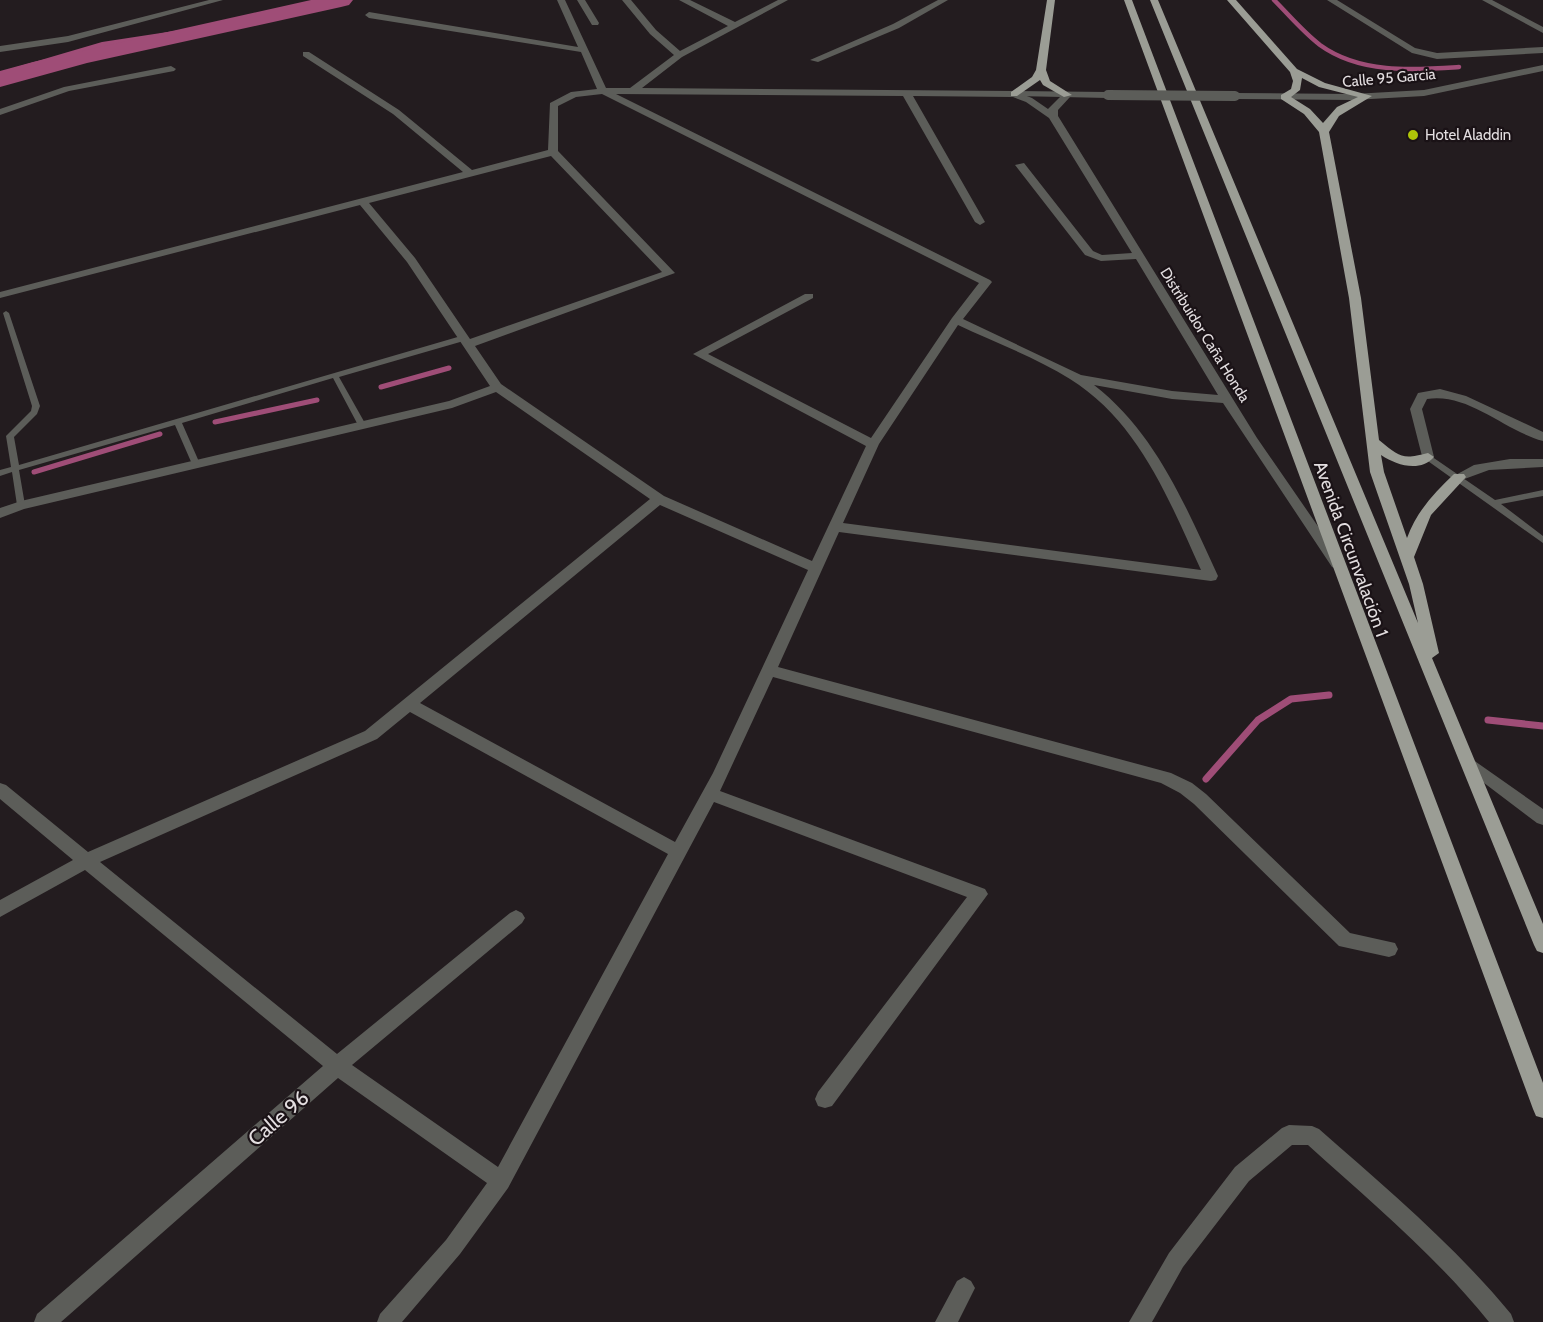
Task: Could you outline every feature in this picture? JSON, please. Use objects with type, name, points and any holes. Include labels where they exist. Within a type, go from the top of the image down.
[{"type":"main road","points":[[1014,94],[1036,79],[1041,70],[1051,0]]},
{"type":"main road","name":"Avenida Circunvalación 1","points":[[1128,0],[1543,1109]]},
{"type":"main road","name":"Avenida Circunvalación 1","points":[[1154,0],[1444,699],[1543,945]]},
{"type":"main road","points":[[1231,0],[1294,71],[1299,81],[1295,90],[1284,97],[1305,108],[1324,132],[1355,298],[1377,472],[1416,584],[1444,699]]},
{"type":"main road","points":[[1041,70],[1046,83],[1067,95]]},
{"type":"main road","points":[[1294,71],[1322,85],[1367,96]]},
{"type":"main road","points":[[1324,132],[1328,119],[1342,108],[1367,96]]},
{"type":"main road","points":[[1373,441],[1390,456],[1399,460],[1420,462],[1428,457]]},
{"type":"main road","points":[[1407,556],[1417,523],[1429,506],[1459,477]]},
{"type":"street","points":[[0,49],[68,39],[219,0]]},
{"type":"street","points":[[388,1322],[453,1247],[501,1181],[710,794],[873,444],[956,320],[986,282],[603,91],[561,0]]},
{"type":"street","points":[[581,0],[595,23]]},
{"type":"street","points":[[626,0],[653,32],[679,55]]},
{"type":"street","points":[[683,0],[735,26]]},
{"type":"street","points":[[633,91],[679,55],[784,0]]},
{"type":"street","points":[[815,60],[896,26],[944,0]]},
{"type":"street","points":[[1331,0],[1412,50],[1423,54],[1437,56],[1543,50]]},
{"type":"street","points":[[1486,0],[1543,30]]},
{"type":"street","points":[[369,15],[584,50]]},
{"type":"street","points":[[306,54],[396,112],[471,174]]},
{"type":"street","name":"Calle 95 Garcia","points":[[553,152],[552,105],[569,95],[603,91],[1367,96],[1424,93],[1543,68]]},
{"type":"street","points":[[0,112],[67,89],[171,69]]},
{"type":"street","points":[[907,94],[981,222]]},
{"type":"street","name":"Distribuidor Caña Honda","points":[[1014,94],[1029,100],[1053,116],[1252,440],[1338,565]]},
{"type":"street","points":[[1053,116],[1053,109],[1067,95]]},
{"type":"street","points":[[0,295],[553,152],[669,273],[466,341]]},
{"type":"street","points":[[1020,165],[1089,253],[1101,258],[1139,256]]},
{"type":"street","points":[[363,201],[411,260],[497,387],[659,499],[816,568]]},
{"type":"street","points":[[809,296],[699,354],[873,444]]},
{"type":"street","points":[[836,527],[1211,576],[1167,481],[1133,428],[1104,399],[1079,379],[956,320]]},
{"type":"street","points":[[1079,379],[1172,395],[1228,400]]},
{"type":"street","points":[[0,513],[21,505],[452,404],[497,387]]},
{"type":"street","points":[[1428,457],[1416,408],[1422,396],[1440,393],[1462,399],[1543,437]]},
{"type":"street","points":[[1459,477],[1475,468],[1500,464],[1543,464]]},
{"type":"street","points":[[0,909],[87,860],[371,735],[659,499]]},
{"type":"street","points":[[769,670],[1165,778],[1200,799],[1344,940],[1389,949]]},
{"type":"street","points":[[408,704],[679,852]]},
{"type":"street","points":[[1469,763],[1543,818]]},
{"type":"street","points":[[0,790],[337,1066],[501,1181]]},
{"type":"street","points":[[710,794],[979,894],[825,1099]]},
{"type":"street","name":"Calle 96","points":[[45,1322],[337,1066],[516,918]]},
{"type":"street","points":[[1140,1322],[1176,1260],[1242,1174],[1289,1135],[1312,1136],[1441,1251],[1481,1293],[1503,1322]]},
{"type":"street","points":[[946,1322],[964,1288]]},
{"type":"lane","points":[[6,313],[36,406],[34,412],[10,436],[21,505]]},
{"type":"lane","points":[[0,473],[335,375],[466,341]]},
{"type":"lane","points":[[335,375],[362,425]]},
{"type":"lane","points":[[177,421],[196,464]]},
{"type":"lane","points":[[1428,457],[1459,477],[1543,540]]},
{"type":"lane","points":[[1494,503],[1543,493]]},
{"type":"shaded area","points":[[246,20],[106,50],[0,81],[0,72],[102,42]]},
{"type":"waterway","points":[[0,79],[127,46],[341,0]]},
{"type":"waterway","points":[[1274,0],[1320,45],[1352,61],[1387,68],[1459,67]]},
{"type":"waterway","points":[[381,387],[449,368]]},
{"type":"waterway","points":[[215,422],[317,400]]},
{"type":"waterway","points":[[34,472],[160,434]]},
{"type":"waterway","points":[[1206,779],[1258,720],[1291,699],[1329,695]]},
{"type":"waterway","points":[[1488,720],[1543,726]]},
{"type":"place","name":"Hotel Aladdin","points":[[1413,135]]}]
